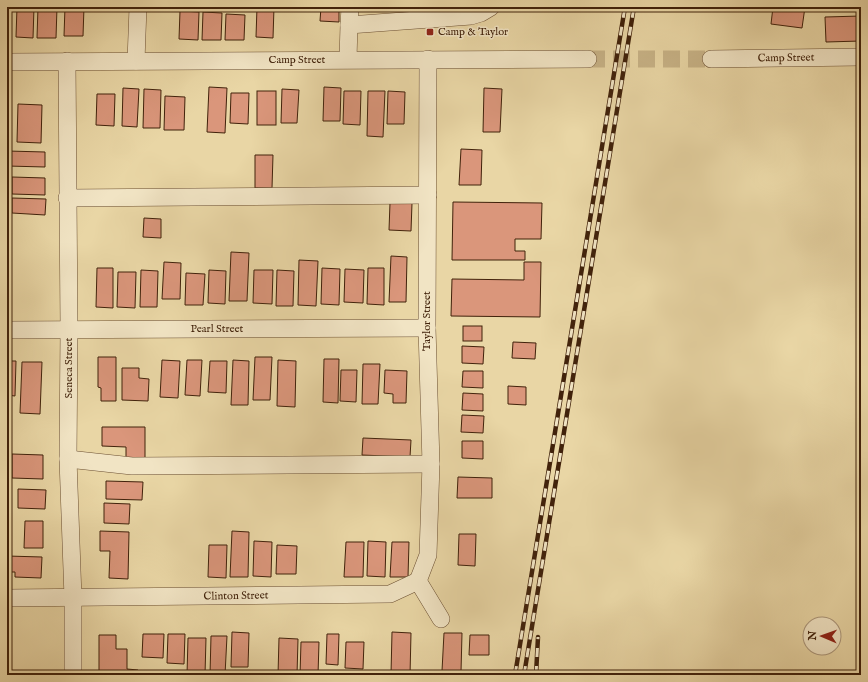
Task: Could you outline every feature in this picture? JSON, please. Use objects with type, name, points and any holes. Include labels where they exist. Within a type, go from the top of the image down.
[{"type":"street","points":[[136,61],[138,7]]},
{"type":"street","points":[[348,59],[350,7]]},
{"type":"street","points":[[349,26],[471,16],[481,14],[491,7]]},
{"type":"street","name":"Camp Street","points":[[711,59],[861,57]]},
{"type":"street","name":"Camp Street","points":[[7,62],[348,59],[588,59]]},
{"type":"street","name":"Taylor Street","points":[[418,581],[428,555],[430,464],[427,328],[428,59]]},
{"type":"street","name":"Seneca Street","points":[[67,61],[69,329],[68,459],[73,598],[73,675]]},
{"type":"street","points":[[67,198],[428,194]]},
{"type":"street","name":"Pearl Street","points":[[7,330],[427,328]]},
{"type":"street","points":[[68,459],[132,466],[430,464]]},
{"type":"street","points":[[418,581],[441,619]]},
{"type":"street","name":"Clinton Street","points":[[7,598],[390,594],[418,581]]},
{"type":"building","points":[[7,7],[10,7],[9,38],[7,38]]},
{"type":"building","points":[[17,7],[34,7],[33,38],[16,37]]},
{"type":"building","points":[[38,7],[57,7],[56,38],[37,38]]},
{"type":"building","points":[[65,7],[84,7],[83,36],[64,36]]},
{"type":"building","points":[[257,7],[274,7],[273,38],[256,37]]},
{"type":"building","points":[[321,7],[339,7],[339,22],[320,21]]},
{"type":"building","points":[[773,7],[805,7],[802,28],[771,24]]},
{"type":"building","points":[[180,11],[199,12],[198,40],[179,39]]},
{"type":"building","points":[[203,12],[222,13],[221,40],[202,40]]},
{"type":"building","points":[[226,14],[245,15],[244,40],[225,40]]},
{"type":"building","points":[[861,16],[861,41],[826,42],[825,17]]},
{"type":"building","points":[[209,87],[227,88],[225,133],[207,132]]},
{"type":"building","points":[[324,87],[341,88],[340,121],[323,121]]},
{"type":"building","points":[[123,88],[139,89],[137,127],[122,126]]},
{"type":"building","points":[[484,88],[502,89],[500,132],[483,132]]},
{"type":"building","points":[[144,89],[161,90],[160,128],[143,128]]},
{"type":"building","points":[[282,89],[299,90],[297,123],[281,123]]},
{"type":"building","points":[[257,91],[276,91],[276,125],[257,125]]},
{"type":"building","points":[[344,91],[361,91],[360,125],[343,124]]},
{"type":"building","points":[[368,91],[385,91],[383,137],[367,136]]},
{"type":"building","points":[[388,91],[405,92],[404,124],[387,124]]},
{"type":"building","points":[[231,93],[249,93],[248,124],[230,123]]},
{"type":"building","points":[[97,94],[115,94],[114,126],[96,125]]},
{"type":"building","points":[[165,96],[185,97],[184,130],[164,130]]},
{"type":"building","points":[[7,99],[11,100],[10,131],[7,131]]},
{"type":"building","points":[[18,104],[42,105],[41,143],[17,142]]},
{"type":"building","points":[[461,149],[482,150],[481,185],[459,185]]},
{"type":"building","points":[[7,151],[45,152],[45,167],[7,166]]},
{"type":"building","points":[[255,155],[273,155],[272,188],[255,188]]},
{"type":"building","points":[[12,177],[45,178],[45,195],[12,194]]},
{"type":"building","points":[[12,198],[46,199],[45,215],[12,213]]},
{"type":"building","points":[[453,202],[542,203],[541,239],[515,239],[515,251],[525,251],[525,260],[452,260]]},
{"type":"building","points":[[390,203],[412,203],[411,231],[389,230]]},
{"type":"building","points":[[144,218],[161,219],[161,238],[143,237]]},
{"type":"building","points":[[231,252],[249,253],[247,301],[229,301]]},
{"type":"building","points":[[391,256],[407,257],[406,302],[389,302]]},
{"type":"building","points":[[299,260],[318,261],[316,306],[298,305]]},
{"type":"building","points":[[164,262],[181,263],[180,299],[162,299]]},
{"type":"building","points":[[524,262],[541,262],[540,317],[451,316],[452,279],[524,280]]},
{"type":"building","points":[[97,268],[113,268],[113,308],[96,307]]},
{"type":"building","points":[[322,268],[340,269],[339,305],[321,304]]},
{"type":"building","points":[[368,268],[384,268],[384,305],[367,304]]},
{"type":"building","points":[[345,269],[364,270],[363,303],[344,302]]},
{"type":"building","points":[[7,270],[9,270],[8,310],[7,310]]},
{"type":"building","points":[[141,270],[158,271],[157,307],[140,307]]},
{"type":"building","points":[[209,270],[226,271],[225,304],[208,303]]},
{"type":"building","points":[[254,270],[273,270],[272,304],[253,303]]},
{"type":"building","points":[[277,270],[294,271],[293,306],[276,306]]},
{"type":"building","points":[[118,272],[136,272],[135,308],[117,307]]},
{"type":"building","points":[[186,273],[205,274],[203,305],[185,305]]},
{"type":"building","points":[[463,326],[482,326],[482,341],[463,341]]},
{"type":"building","points":[[513,342],[536,343],[535,359],[512,358]]},
{"type":"building","points":[[462,346],[484,347],[483,364],[462,363]]},
{"type":"building","points":[[98,357],[116,357],[116,401],[101,401],[101,388],[98,387]]},
{"type":"building","points":[[255,357],[272,357],[270,400],[253,400]]},
{"type":"building","points":[[324,359],[339,359],[338,403],[323,402]]},
{"type":"building","points":[[162,360],[180,361],[178,398],[160,397]]},
{"type":"building","points":[[187,360],[202,360],[200,396],[185,395]]},
{"type":"building","points":[[233,360],[249,361],[248,405],[231,405]]},
{"type":"building","points":[[278,360],[296,361],[295,407],[277,406]]},
{"type":"building","points":[[7,361],[16,361],[15,396],[7,395]]},
{"type":"building","points":[[210,361],[227,361],[226,393],[208,392]]},
{"type":"building","points":[[22,362],[42,362],[40,414],[20,413]]},
{"type":"building","points":[[363,364],[380,364],[378,404],[362,404]]},
{"type":"building","points":[[122,368],[139,368],[139,378],[149,379],[148,401],[122,400]]},
{"type":"building","points":[[341,370],[357,370],[356,402],[340,401]]},
{"type":"building","points":[[385,370],[407,371],[406,403],[393,403],[393,394],[384,393]]},
{"type":"building","points":[[463,371],[483,371],[483,388],[462,387]]},
{"type":"building","points":[[508,386],[526,387],[526,405],[508,404]]},
{"type":"building","points":[[463,393],[483,394],[483,411],[462,410]]},
{"type":"building","points":[[462,415],[484,416],[483,433],[461,432]]},
{"type":"building","points":[[102,427],[145,427],[145,459],[126,459],[126,447],[102,446]]},
{"type":"building","points":[[363,438],[411,440],[410,457],[362,455]]},
{"type":"building","points":[[462,441],[483,441],[483,459],[462,458]]},
{"type":"building","points":[[12,454],[43,455],[43,479],[12,478]]},
{"type":"building","points":[[458,477],[492,478],[492,498],[457,498]]},
{"type":"building","points":[[106,481],[143,482],[142,500],[106,499]]},
{"type":"building","points":[[18,489],[46,490],[45,509],[18,508]]},
{"type":"building","points":[[104,503],[130,504],[129,524],[104,523]]},
{"type":"building","points":[[25,521],[43,521],[43,548],[24,548]]},
{"type":"building","points":[[100,531],[129,532],[128,579],[109,578],[110,551],[100,551]]},
{"type":"building","points":[[232,531],[249,532],[248,577],[230,577]]},
{"type":"building","points":[[459,534],[476,534],[475,566],[458,565]]},
{"type":"building","points":[[254,541],[272,542],[271,577],[253,576]]},
{"type":"building","points":[[368,541],[386,542],[385,577],[367,576]]},
{"type":"building","points":[[346,542],[364,542],[363,577],[344,577]]},
{"type":"building","points":[[392,542],[409,542],[408,577],[390,577]]},
{"type":"building","points":[[209,545],[227,545],[226,578],[208,577]]},
{"type":"building","points":[[277,545],[297,546],[296,574],[276,574]]},
{"type":"building","points":[[7,556],[42,557],[41,578],[15,577],[15,572],[7,572]]},
{"type":"building","points":[[7,626],[9,626],[8,660],[7,660]]},
{"type":"building","points":[[232,632],[249,633],[248,667],[231,667]]},
{"type":"building","points":[[392,632],[411,633],[410,675],[391,674]]},
{"type":"building","points":[[444,633],[462,633],[461,672],[442,671]]},
{"type":"building","points":[[143,634],[164,634],[163,658],[142,657]]},
{"type":"building","points":[[168,634],[185,634],[184,664],[167,663]]},
{"type":"building","points":[[327,634],[339,634],[338,665],[326,664]]},
{"type":"building","points":[[99,635],[116,635],[116,649],[127,649],[127,669],[138,670],[138,675],[116,675],[116,671],[99,671]]},
{"type":"building","points":[[470,635],[489,635],[489,655],[469,655]]},
{"type":"building","points":[[211,636],[227,636],[225,675],[210,675]]},
{"type":"building","points":[[188,638],[206,638],[205,675],[187,675]]},
{"type":"building","points":[[279,638],[298,639],[297,675],[278,675]]},
{"type":"building","points":[[301,642],[319,642],[318,675],[300,675]]},
{"type":"building","points":[[346,642],[364,642],[363,669],[345,668]]},
{"type":"tunnel","points":[[588,59],[711,59]]},
{"type":"railway","points":[[515,675],[625,7]]},
{"type":"railway","points":[[524,675],[634,7]]},
{"type":"railway","points":[[536,675],[538,637]]},
{"type":"place","name":"Camp & Taylor","points":[[430,32]]}]
